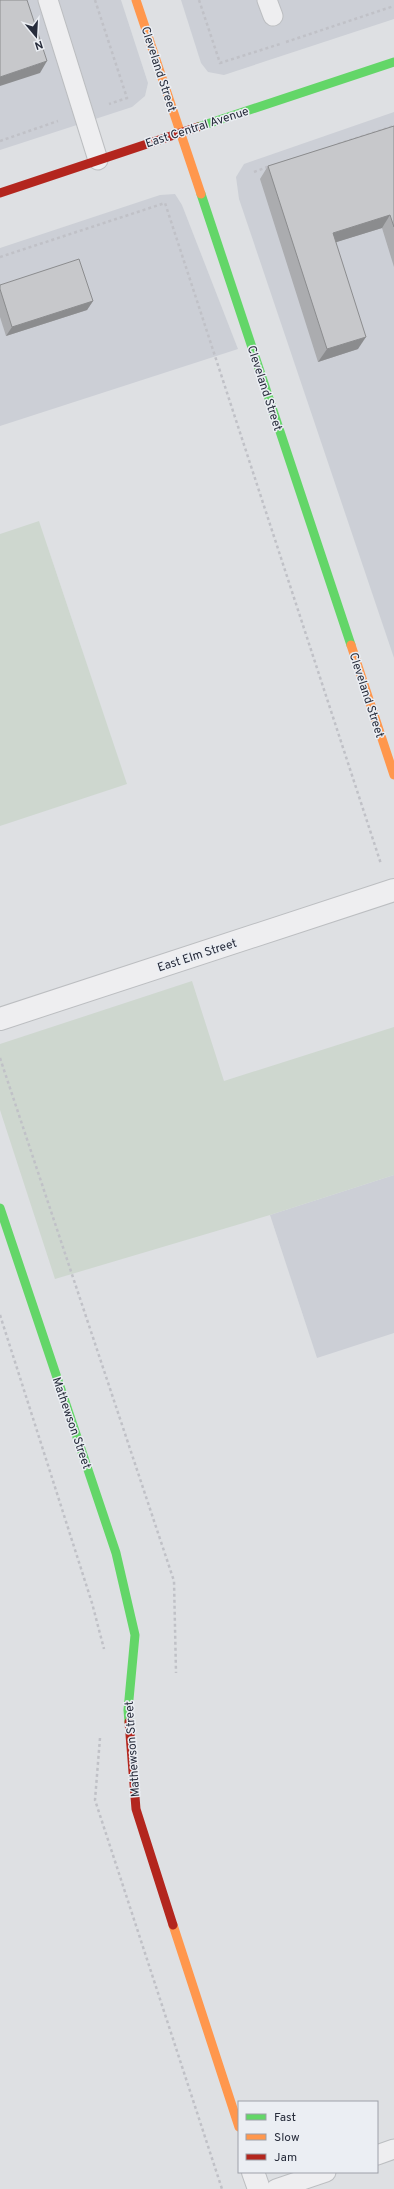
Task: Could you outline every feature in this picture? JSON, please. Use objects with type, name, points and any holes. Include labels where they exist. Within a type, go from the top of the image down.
[{"type":"street","name":"Cleveland Street","points":[[136,0],[394,775]]},
{"type":"street","name":"East Central Avenue","points":[[0,193],[394,62]]},
{"type":"street","name":"East Elm Street","points":[[0,1019],[392,890]]},
{"type":"street","name":"Mathewson Street","points":[[0,1208],[116,1552],[135,1635],[128,1710],[136,1809],[238,2124]]},
{"type":"street","points":[[253,2173],[259,2189]]},
{"type":"lane","points":[[48,0],[98,160]]},
{"type":"lane","points":[[378,2155],[394,2149]]},
{"type":"lane","points":[[276,2189],[323,2173]]},
{"type":"path","points":[[95,0],[127,98]]},
{"type":"path","points":[[199,0],[220,63],[394,6]]},
{"type":"path","points":[[335,145],[394,126]]},
{"type":"path","points":[[254,172],[276,165]]},
{"type":"path","points":[[0,257],[165,203],[392,890]]},
{"type":"path","points":[[0,1058],[174,1581],[176,1673]]},
{"type":"shaded area","points":[[0,0],[121,0],[148,83],[145,96],[132,107],[0,150]]},
{"type":"shaded area","points":[[181,0],[394,0],[394,19],[224,75],[208,72],[201,63]]},
{"type":"shaded area","points":[[394,112],[394,658],[239,199],[236,177],[244,164]]},
{"type":"shaded area","points":[[175,194],[182,205],[238,349],[0,426],[0,248],[160,195]]},
{"type":"shaded area","points":[[39,521],[127,784],[0,826],[0,534]]},
{"type":"shaded area","points":[[192,981],[224,1081],[394,1027],[394,1175],[270,1215],[55,1279],[0,1110],[0,1044]]},
{"type":"shaded area","points":[[394,1175],[394,1333],[317,1358],[270,1215]]},
{"type":"building","points":[[0,0],[27,0],[47,61],[0,77]]},
{"type":"building","points":[[394,126],[394,227],[390,215],[333,233],[366,337],[327,349],[268,166]]},
{"type":"building","points":[[79,259],[93,301],[12,327],[0,285]]},
{"type":"traffic: fast","points":[[198,127],[394,62]]},
{"type":"traffic: fast","points":[[201,194],[351,645]]},
{"type":"traffic: fast","points":[[0,1208],[116,1553],[135,1635],[128,1710],[129,1722]]},
{"type":"traffic: slow","points":[[136,0],[201,194]]},
{"type":"traffic: slow","points":[[351,645],[394,775]]},
{"type":"traffic: slow","points":[[173,1925],[238,2124]]},
{"type":"traffic: jam","points":[[0,193],[198,127]]},
{"type":"traffic: jam","points":[[129,1722],[136,1809],[173,1925]]}]
